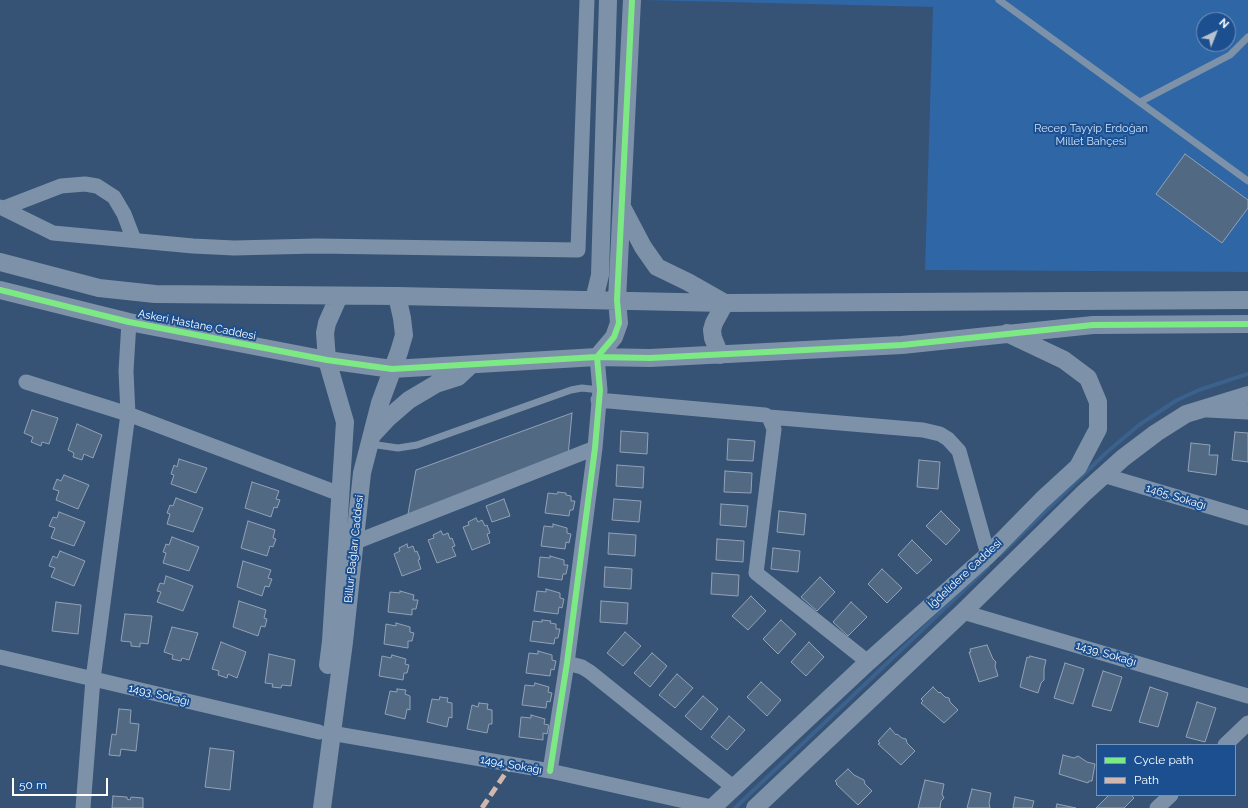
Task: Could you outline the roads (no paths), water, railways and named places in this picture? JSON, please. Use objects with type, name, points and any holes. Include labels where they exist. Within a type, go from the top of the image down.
[{"type":"street","points":[[2,208],[53,233],[234,248],[317,246],[578,250],[587,0]]},
{"type":"street","points":[[594,300],[600,275],[608,0]]},
{"type":"street","points":[[550,771],[567,663],[595,448],[599,395],[597,357],[614,337],[617,330],[617,300],[632,0]]},
{"type":"street","points":[[2,208],[61,186],[85,184],[97,186],[114,197],[124,214],[134,240]]},
{"type":"street","points":[[622,208],[643,247],[657,267],[688,282],[725,303]]},
{"type":"street","name":"Askeri Hastane Caddesi","points":[[0,262],[99,288],[123,292],[155,294],[339,296]]},
{"type":"street","name":"Askeri Hastane Caddesi","points":[[0,290],[129,322],[327,360],[392,368],[471,365],[597,357],[650,358],[720,355],[902,345],[1007,333],[1093,326],[1248,324]]},
{"type":"street","points":[[339,296],[725,303],[1248,300]]},
{"type":"street","name":"Billur Bağları Caddesi","points":[[322,808],[325,733],[345,422],[327,360],[325,343],[327,323],[339,296]]},
{"type":"street","name":"Billur Bağları Caddesi","points":[[310,808],[344,642],[353,543],[362,473],[380,403],[392,368],[401,348],[404,335],[404,326],[397,296]]},
{"type":"street","points":[[720,355],[713,338],[712,330],[714,322],[725,303]]},
{"type":"street","points":[[83,808],[93,679],[128,414],[126,371],[129,322]]},
{"type":"street","name":"İğdelidere Caddesi","points":[[714,808],[733,788],[868,662],[988,555],[1042,500],[1078,467],[1098,429],[1098,402],[1088,378],[1064,360],[1007,333]]},
{"type":"street","points":[[371,439],[397,409],[409,400],[436,384],[458,377],[471,365]]},
{"type":"street","points":[[26,382],[128,414],[340,494]]},
{"type":"street","points":[[599,395],[765,415],[769,417],[923,430],[940,434],[948,439],[959,451],[988,555]]},
{"type":"street","points":[[755,808],[963,612],[1103,475],[1162,429],[1186,414],[1248,395]]},
{"type":"street","points":[[1202,409],[1248,412]]},
{"type":"street","points":[[769,417],[774,424],[774,429],[756,573],[868,662]]},
{"type":"street","points":[[353,543],[595,448]]},
{"type":"street","name":"1465. Sokağı","points":[[1103,475],[1248,518]]},
{"type":"street","name":"1439. Sokağı","points":[[963,612],[1248,696]]},
{"type":"street","name":"1493. Sokağı","points":[[0,657],[325,733]]},
{"type":"street","points":[[567,663],[582,667],[590,672],[733,788]]},
{"type":"street","points":[[1226,744],[1248,723]]},
{"type":"street","name":"1494. Sokağı","points":[[325,733],[550,771],[714,808]]},
{"type":"street","points":[[1157,808],[1170,796]]},
{"type":"lane","points":[[999,0],[1248,181]]},
{"type":"lane","points":[[1140,102],[1230,55],[1248,37]]},
{"type":"lane","points":[[371,439],[398,448],[417,444],[571,390],[582,388],[599,395]]},
{"type":"waterway","points":[[1000,555],[1107,452],[1139,425],[1177,400],[1199,390],[1248,374]]},
{"type":"waterway","points":[[735,808],[988,567]]},
{"type":"park label","name":"Recep Tayyip Erdoğan Millet Bahçesi","points":[[1091,135]]}]
